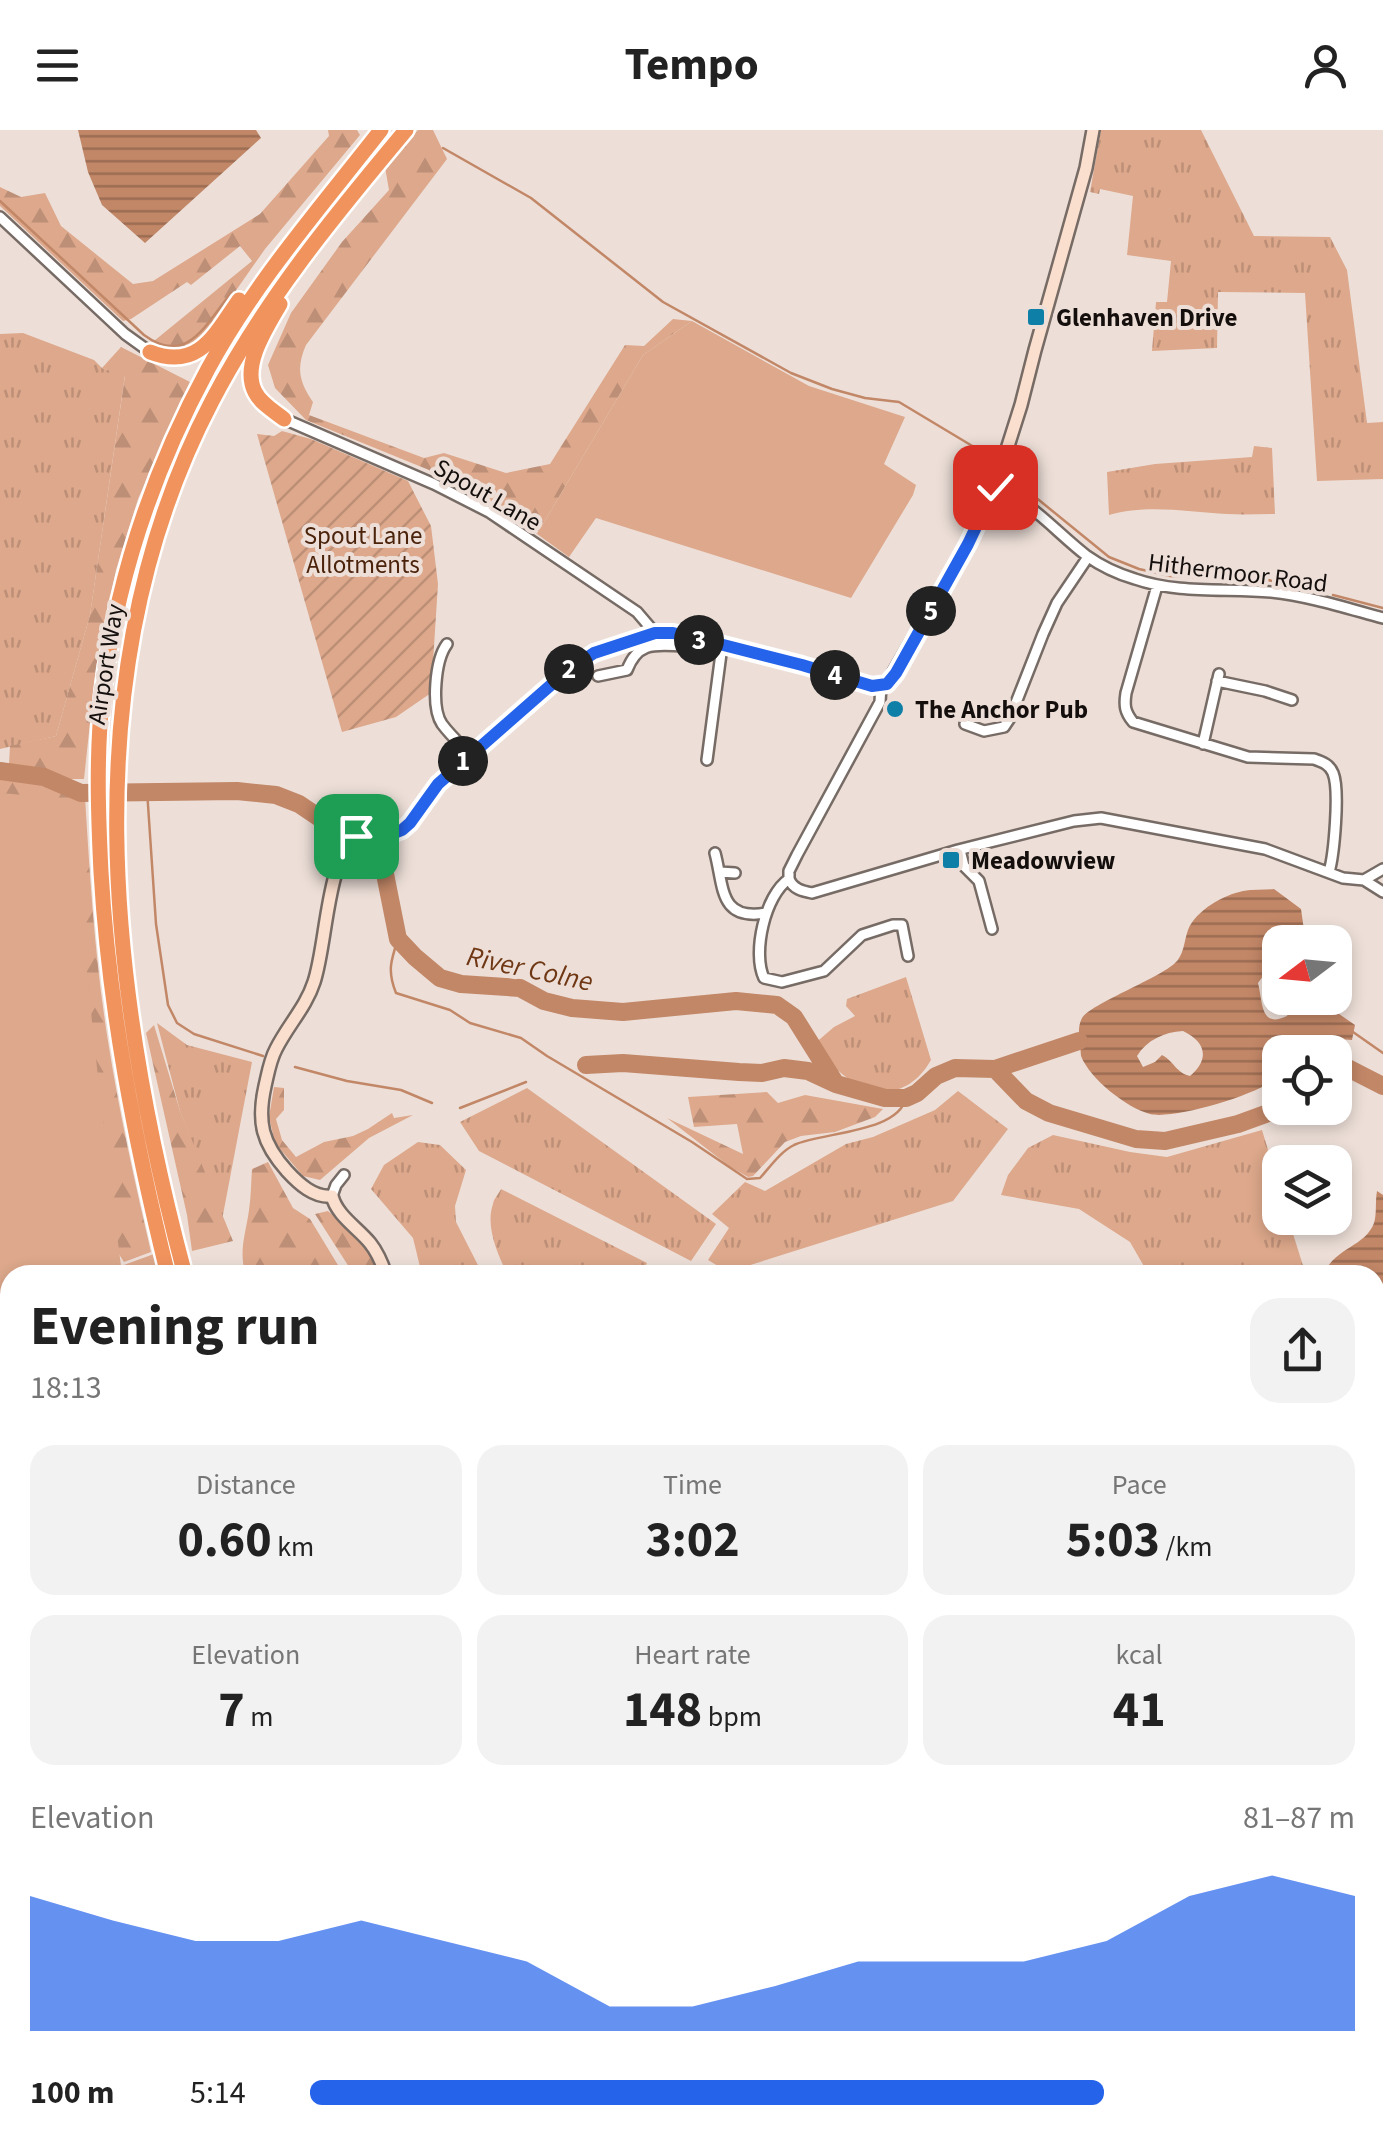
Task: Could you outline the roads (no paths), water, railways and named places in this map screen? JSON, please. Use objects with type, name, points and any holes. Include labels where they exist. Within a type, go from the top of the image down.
[{"type":"highway","name":"Airport Way","points":[[166,1265],[121,1054],[107,942],[98,778],[110,646],[145,512],[169,449],[209,367],[292,242],[381,130]]},
{"type":"highway","name":"Airport Way","points":[[183,1265],[133,1026],[117,866],[120,716],[132,634],[160,524],[211,403],[288,276],[406,130]]},
{"type":"highway","points":[[150,352],[176,358],[203,348],[256,276],[292,242]]},
{"type":"highway","points":[[284,419],[255,392],[250,376],[252,361],[284,297],[288,276]]},
{"type":"street","points":[[332,1196],[319,1196],[290,1174],[268,1146],[260,1117],[275,1050],[314,984],[343,852],[356,836],[387,836],[402,830],[438,784],[578,662],[655,633],[692,637],[872,686],[892,679],[968,544],[995,487],[1021,405],[1093,130]]},
{"type":"street","points":[[0,217],[123,332],[150,352]]},
{"type":"street","name":"Spout Lane","points":[[284,419],[489,512],[636,612],[655,633]]},
{"type":"street","name":"Hithermoor Road","points":[[995,487],[1018,498],[1088,557],[1131,578],[1157,586],[1272,592],[1383,618]]},
{"type":"street","points":[[965,724],[984,731],[1004,727],[1057,604],[1088,557]]},
{"type":"street","points":[[1157,586],[1124,705],[1126,714],[1134,722],[1248,757],[1324,762],[1333,771],[1335,786],[1333,858],[1329,872]]},
{"type":"street","points":[[598,676],[627,670],[632,656],[641,649],[660,644],[688,646],[692,637]]},
{"type":"street","points":[[446,644],[440,653],[436,708],[440,722],[470,755]]},
{"type":"street","points":[[704,755],[722,646]]},
{"type":"street","points":[[1204,744],[1218,678],[1278,699],[1292,700]]},
{"type":"street","points":[[881,686],[880,702],[789,871],[791,884],[802,891],[812,893],[1074,820],[1108,818],[1265,849],[1343,878],[1364,880],[1382,891]]},
{"type":"street","points":[[960,850],[964,866],[979,881],[992,929]]},
{"type":"street","points":[[714,853],[722,891],[731,906],[742,914],[766,913]]},
{"type":"street","points":[[1364,880],[1381,870],[1382,891]]},
{"type":"street","points":[[720,872],[735,873]]},
{"type":"street","points":[[788,879],[779,887],[766,913],[760,963],[764,978],[782,982],[824,971],[862,935],[893,925],[902,925],[908,956]]},
{"type":"street","points":[[344,1175],[332,1196],[338,1210],[372,1245],[382,1265]]},
{"type":"waterway","points":[[443,148],[531,198],[663,302],[791,373],[865,398],[899,402],[994,459]]},
{"type":"waterway","points":[[0,201],[144,335],[159,344],[184,344],[194,338],[231,293]]},
{"type":"waterway","points":[[1010,473],[1109,557],[1139,569],[1170,576],[1268,580],[1314,590]]},
{"type":"waterway","points":[[1333,595],[1383,608]]},
{"type":"waterway","name":"River Colne","points":[[0,771],[44,777],[81,793],[237,791],[276,795],[299,804],[367,850],[384,869],[398,939],[440,978],[461,984],[520,988],[544,1001],[572,1008],[623,1012],[736,1001],[777,1005],[794,1017],[836,1084]]},
{"type":"waterway","name":"River Colne","points":[[147,790],[156,924],[168,1005],[177,1023],[194,1034],[263,1056]]},
{"type":"waterway","points":[[398,939],[391,966],[396,993],[450,1010],[470,1023],[521,1038],[747,1179],[760,1178],[794,1145],[858,1130],[889,1118],[900,1110],[906,1098]]},
{"type":"waterway","points":[[1353,1032],[1383,1053]]},
{"type":"waterway","name":"River Colne","points":[[586,1065],[623,1063],[762,1073],[784,1068],[808,1071],[836,1084],[885,1098],[906,1098],[936,1076],[955,1068],[995,1069],[1079,1041]]},
{"type":"waterway","name":"River Colne","points":[[295,1067],[401,1090],[432,1103]]},
{"type":"waterway","name":"River Colne","points":[[995,1069],[1026,1101],[1049,1113],[1136,1139],[1165,1141],[1262,1115]]},
{"type":"waterway","name":"River Colne","points":[[1352,1070],[1383,1086]]},
{"type":"waterway","name":"River Colne","points":[[460,1108],[526,1082]]},
{"type":"place","name":"Glenhaven Drive","points":[[1036,317]]},
{"type":"place","name":"The Anchor Pub","points":[[895,709]]},
{"type":"place","name":"Meadowview","points":[[951,860]]},
{"type":"park label","name":"Spout Lane Allotments","points":[[363,550]]}]
